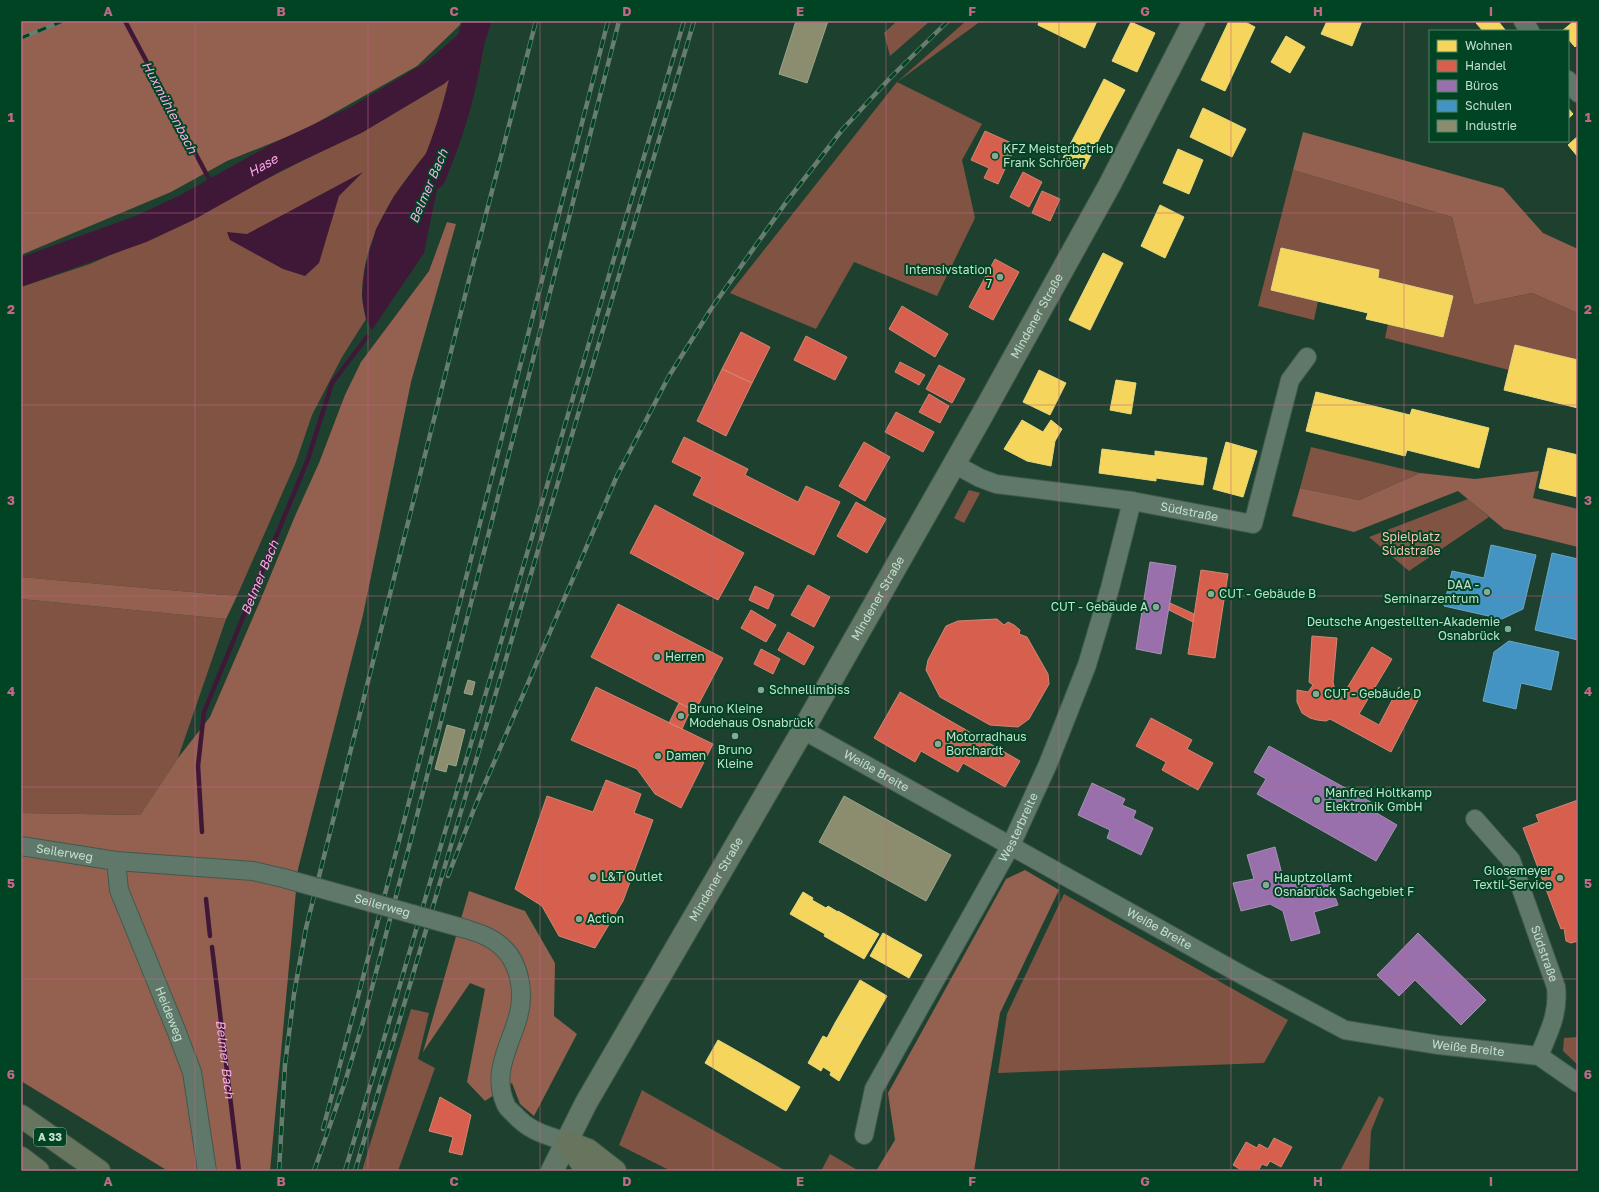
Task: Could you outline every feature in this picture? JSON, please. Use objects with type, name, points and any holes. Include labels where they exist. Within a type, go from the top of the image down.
[{"type":"highway","name":"A 33","points":[[21,1116],[99,1171]]},
{"type":"highway","points":[[566,1142],[587,1171]]},
{"type":"highway","points":[[566,1142],[588,1150],[616,1171]]},
{"type":"highway","name":"A 33","points":[[21,1158],[38,1171]]},
{"type":"main road","name":"Mindener Straße","points":[[552,1171],[586,1103],[803,730],[954,464],[1109,186],[1194,21]]},
{"type":"street","points":[[1523,21],[1529,30]]},
{"type":"street","points":[[1569,81],[1578,93]]},
{"type":"street","name":"Südstraße","points":[[954,464],[980,478],[996,484],[1132,501],[1253,524],[1290,380],[1307,357]]},
{"type":"street","name":"Westerbreite","points":[[864,1135],[874,1089],[1011,845],[1048,764],[1087,665],[1110,588],[1132,501]]},
{"type":"street","name":"Weiße Breite","points":[[803,730],[1242,975],[1345,1030],[1440,1045],[1539,1056]]},
{"type":"street","name":"Südstraße","points":[[1475,819],[1511,860],[1556,987],[1558,1001],[1555,1016],[1539,1056]]},
{"type":"street","name":"Seilerweg","points":[[21,846],[116,861],[253,871],[485,935],[502,947],[515,964],[521,989],[519,1016],[503,1055],[500,1082],[506,1105],[523,1124],[538,1132],[566,1142]]},
{"type":"street","name":"Heideweg","points":[[116,861],[119,890],[192,1072],[206,1171]]},
{"type":"street","points":[[1539,1056],[1578,1083]]},
{"type":"green space","points":[[897,21],[930,21],[890,56],[884,33]]},
{"type":"green space","points":[[966,21],[981,21],[897,82]]},
{"type":"green space","points":[[458,73],[439,145],[433,148],[425,156],[407,178],[389,204],[375,233],[363,279],[362,298],[366,319],[342,357],[312,415],[296,462],[237,596],[21,577],[21,287],[90,264],[152,237],[312,156],[424,95]]},
{"type":"green space","points":[[897,82],[982,124],[962,160],[975,218],[937,296],[854,262],[816,329],[730,293]]},
{"type":"green space","points":[[1293,170],[1452,217],[1474,305],[1532,293],[1578,313],[1578,360],[1515,345],[1509,370],[1385,338],[1388,324],[1443,337],[1453,296],[1378,278],[1379,270],[1281,248],[1271,290],[1318,301],[1314,320],[1258,306]]},
{"type":"green space","points":[[1311,447],[1420,473],[1359,500],[1300,488]]},
{"type":"green space","points":[[969,490],[980,493],[964,523],[954,518]]},
{"type":"green space","name":"Spielplatz Südstraße","points":[[1468,499],[1489,517],[1409,571],[1369,537]]},
{"type":"green space","points":[[21,599],[226,619],[178,758],[140,815],[21,813]]},
{"type":"green space","points":[[1064,894],[1288,1020],[1264,1063],[998,1073],[1007,1014]]},
{"type":"green space","points":[[411,1009],[429,1013],[418,1059],[435,1068],[398,1171],[362,1171]]},
{"type":"green space","points":[[1578,1037],[1578,1065],[1563,1051],[1564,1038]]},
{"type":"green space","points":[[642,1090],[786,1171],[671,1171],[619,1145]]},
{"type":"green space","points":[[1379,1096],[1384,1099],[1371,1131],[1369,1171],[1340,1171]]},
{"type":"green space","points":[[830,1154],[859,1171],[821,1171]]},
{"type":"shaded area","points":[[21,21],[461,21],[460,25],[417,66],[304,130],[227,161],[171,192],[21,255]]},
{"type":"shaded area","points":[[1303,132],[1503,188],[1543,233],[1578,249],[1578,313],[1532,293],[1474,305],[1452,217],[1293,170]]},
{"type":"shaded area","points":[[447,222],[456,224],[411,382],[363,615],[298,869],[270,1171],[168,1171],[21,1081],[21,813],[140,815],[178,758],[210,717],[319,463],[345,395],[361,362],[429,271]]},
{"type":"shaded area","points":[[1539,471],[1533,498],[1578,509],[1578,547],[1504,529],[1458,491],[1354,532],[1292,516],[1300,488],[1359,500],[1420,473],[1475,479]]},
{"type":"shaded area","points":[[21,577],[237,596],[226,619],[21,599]]},
{"type":"shaded area","points":[[1025,870],[1059,890],[1000,1013],[974,1171],[876,1171],[895,1140],[888,1093],[1006,879]]},
{"type":"shaded area","points":[[469,891],[525,911],[555,963],[554,1016],[577,1034],[534,1116],[520,1104],[512,1083],[485,1101],[467,1082],[485,989],[470,983],[423,1052]]},
{"type":"water","points":[[447,140],[424,253],[372,330],[366,319],[362,295],[365,268],[376,229],[394,196],[427,152]]},
{"type":"water","points":[[363,172],[339,196],[319,263],[305,276],[283,269],[230,240],[227,232],[247,234]]},
{"type":"building: Wohnen","points":[[1039,21],[1097,21],[1085,48],[1038,25]]},
{"type":"building: Wohnen","points":[[1229,21],[1243,21],[1255,27],[1225,91],[1201,80]]},
{"type":"building: Wohnen","points":[[1327,21],[1362,21],[1352,46],[1321,34]]},
{"type":"building: Wohnen","points":[[1479,21],[1498,21],[1505,30],[1482,30],[1476,23]]},
{"type":"building: Wohnen","points":[[1574,21],[1578,21],[1578,44],[1575,47],[1569,40],[1569,30],[1563,30]]},
{"type":"building: Wohnen","points":[[1131,22],[1155,33],[1137,72],[1112,61]]},
{"type":"building: Wohnen","points":[[1286,36],[1305,47],[1290,73],[1271,62]]},
{"type":"building: Wohnen","points":[[1104,79],[1125,90],[1102,133],[1082,122]]},
{"type":"building: Wohnen","points":[[1203,108],[1246,129],[1232,157],[1190,137]]},
{"type":"building: Wohnen","points":[[1569,109],[1573,114],[1569,118]]},
{"type":"building: Wohnen","points":[[1082,122],[1102,133],[1084,169],[1063,158]]},
{"type":"building: Wohnen","points":[[1578,136],[1578,157],[1568,145]]},
{"type":"building: Wohnen","points":[[1178,149],[1203,160],[1189,194],[1163,183]]},
{"type":"building: Wohnen","points":[[1160,205],[1184,217],[1165,258],[1141,246]]},
{"type":"building: Wohnen","points":[[1281,248],[1379,270],[1378,278],[1453,296],[1443,337],[1366,319],[1368,313],[1271,290]]},
{"type":"building: Wohnen","points":[[1103,253],[1123,263],[1090,330],[1069,320]]},
{"type":"building: Wohnen","points":[[1515,345],[1578,360],[1578,408],[1504,390]]},
{"type":"building: Wohnen","points":[[1039,370],[1066,383],[1050,415],[1023,402]]},
{"type":"building: Wohnen","points":[[1116,380],[1136,383],[1131,414],[1110,410]]},
{"type":"building: Wohnen","points":[[1316,392],[1410,415],[1412,409],[1489,428],[1479,468],[1407,450],[1405,456],[1306,431]]},
{"type":"building: Wohnen","points":[[1022,420],[1043,432],[1051,420],[1062,429],[1055,441],[1051,466],[1027,461],[1004,449]]},
{"type":"building: Wohnen","points":[[1226,442],[1257,451],[1243,497],[1213,489]]},
{"type":"building: Wohnen","points":[[1548,448],[1578,455],[1578,497],[1539,488]]},
{"type":"building: Wohnen","points":[[1102,449],[1155,456],[1155,451],[1207,458],[1203,485],[1156,478],[1156,481],[1099,473]]},
{"type":"building: Wohnen","points":[[803,892],[813,898],[812,900],[826,908],[828,906],[838,912],[825,934],[790,914]]},
{"type":"building: Wohnen","points":[[838,911],[879,934],[864,959],[824,936]]},
{"type":"building: Wohnen","points":[[883,933],[922,955],[909,978],[870,956]]},
{"type":"building: Wohnen","points":[[860,980],[887,996],[863,1038],[835,1023]]},
{"type":"building: Wohnen","points":[[835,1023],[863,1038],[839,1081],[830,1075],[831,1072],[823,1067],[821,1071],[808,1063],[823,1036],[827,1038]]},
{"type":"building: Wohnen","points":[[718,1040],[759,1063],[745,1087],[705,1063]]},
{"type":"building: Wohnen","points":[[759,1063],[800,1087],[786,1111],[745,1087]]},
{"type":"building: Handel","points":[[985,131],[1016,145],[998,184],[984,178],[989,168],[971,160]]},
{"type":"building: Handel","points":[[1023,172],[1042,182],[1029,207],[1010,197]]},
{"type":"building: Handel","points":[[1042,191],[1060,199],[1050,221],[1032,213]]},
{"type":"building: Handel","points":[[995,259],[1019,272],[993,320],[969,307]]},
{"type":"building: Handel","points":[[902,306],[948,334],[935,357],[889,329]]},
{"type":"building: Handel","points":[[741,332],[770,347],[752,383],[722,369]]},
{"type":"building: Handel","points":[[806,336],[847,357],[835,380],[794,360]]},
{"type":"building: Handel","points":[[900,362],[925,375],[919,385],[895,372]]},
{"type":"building: Handel","points":[[939,365],[965,379],[952,403],[926,389]]},
{"type":"building: Handel","points":[[722,369],[752,383],[726,436],[697,421]]},
{"type":"building: Handel","points":[[929,394],[949,406],[940,423],[919,412]]},
{"type":"building: Handel","points":[[896,412],[934,432],[923,452],[885,432]]},
{"type":"building: Handel","points":[[684,437],[748,469],[745,475],[798,502],[806,486],[840,502],[814,555],[693,495],[702,477],[672,462]]},
{"type":"building: Handel","points":[[864,442],[890,457],[865,501],[839,486]]},
{"type":"building: Handel","points":[[856,502],[886,519],[867,553],[837,536]]},
{"type":"building: Handel","points":[[655,505],[744,553],[718,600],[630,553]]},
{"type":"building: Handel","name":"CUT - Gebäude B","points":[[1201,570],[1228,574],[1215,658],[1188,654]]},
{"type":"building: Handel","points":[[808,585],[830,597],[814,627],[791,615]]},
{"type":"building: Handel","points":[[755,586],[774,595],[768,609],[749,600]]},
{"type":"building: Handel","points":[[1170,603],[1194,614],[1193,622],[1169,610]]},
{"type":"building: Handel","name":"Herren","points":[[618,604],[723,658],[695,711],[591,657]]},
{"type":"building: Handel","points":[[751,610],[776,625],[766,642],[741,628]]},
{"type":"building: Handel","points":[[997,619],[1004,625],[1008,622],[1014,625],[1020,630],[1019,634],[1027,637],[1048,674],[1049,684],[1029,719],[1018,727],[990,725],[940,697],[926,670],[928,660],[946,626],[958,621]]},
{"type":"building: Handel","points":[[788,632],[814,647],[804,665],[778,650]]},
{"type":"building: Handel","name":"CUT - Gebäude D","points":[[1312,636],[1337,638],[1333,682],[1336,695],[1341,698],[1372,647],[1392,659],[1359,714],[1379,725],[1399,687],[1419,698],[1391,752],[1330,719],[1326,721],[1317,720],[1302,713],[1297,702],[1297,690],[1308,692],[1313,685],[1309,682]]},
{"type":"building: Handel","points":[[761,649],[780,659],[773,674],[754,664]]},
{"type":"building: Handel","name":"Damen","points":[[596,687],[713,744],[681,808],[655,794],[637,769],[571,740]]},
{"type":"building: Handel","name":"Motorradhaus Borchardt","points":[[900,692],[1020,761],[1005,787],[963,763],[958,772],[921,751],[915,762],[874,738]]},
{"type":"building: Handel","points":[[679,703],[691,709],[682,729],[669,723]]},
{"type":"building: Handel","points":[[1151,718],[1192,740],[1187,749],[1213,763],[1198,790],[1162,770],[1166,762],[1136,746]]},
{"type":"building: Handel","points":[[606,780],[641,794],[634,813],[653,820],[623,901],[595,948],[559,936],[542,906],[515,889],[547,796],[593,812]]},
{"type":"building: Handel","name":"Glosemeyer Textil-Service","points":[[1578,800],[1578,941],[1571,943],[1566,941],[1564,928],[1561,929],[1523,828],[1539,822],[1536,815]]},
{"type":"building: Handel","points":[[440,1097],[471,1115],[462,1155],[449,1152],[453,1137],[429,1131]]},
{"type":"building: Handel","points":[[1274,1138],[1292,1147],[1281,1167],[1270,1161],[1267,1166],[1262,1164],[1258,1171],[1243,1171],[1233,1165],[1246,1142],[1257,1148],[1259,1144],[1268,1149]]},
{"type":"building: Büros","name":"CUT - Gebäude A","points":[[1150,562],[1176,566],[1161,654],[1136,649]]},
{"type":"building: Büros","name":"Manfred Holtkamp Elektronik GmbH","points":[[1269,746],[1378,806],[1375,812],[1397,825],[1376,861],[1257,794],[1266,779],[1254,772]]},
{"type":"building: Büros","points":[[1092,783],[1125,799],[1122,805],[1136,811],[1133,818],[1153,828],[1141,855],[1107,838],[1110,830],[1078,815]]},
{"type":"building: Büros","points":[[1275,847],[1283,878],[1298,886],[1328,878],[1338,905],[1314,912],[1320,933],[1291,941],[1283,911],[1270,904],[1241,911],[1233,883],[1254,879],[1247,855]]},
{"type":"building: Büros","points":[[1418,933],[1486,1000],[1461,1025],[1415,980],[1399,996],[1377,975]]},
{"type":"building: Schulen","name":"DAA - Seminarzentrum","points":[[1491,545],[1536,555],[1523,609],[1502,619],[1444,606],[1452,571],[1484,578]]},
{"type":"building: Schulen","points":[[1552,553],[1578,559],[1578,640],[1535,630]]},
{"type":"building: Schulen","points":[[1509,641],[1559,652],[1551,690],[1521,683],[1516,709],[1483,701],[1494,652]]},
{"type":"building: Industrie","points":[[796,21],[828,21],[807,83],[779,74]]},
{"type":"building: Industrie","points":[[468,680],[475,682],[472,695],[464,693]]},
{"type":"building: Industrie","points":[[447,725],[465,730],[456,766],[448,764],[446,772],[435,769]]},
{"type":"building: Industrie","points":[[844,796],[951,855],[926,901],[819,842]]},
{"type":"waterway","name":"Huxmühlenbach","points":[[125,21],[216,192]]},
{"type":"waterway","name":"Hase","points":[[21,272],[141,229],[186,208],[277,157],[356,120],[435,73],[470,43],[477,21]]},
{"type":"waterway","name":"Belmer Bach","points":[[432,176],[456,111],[470,43]]},
{"type":"waterway","name":"Belmer Bach","points":[[202,832],[198,766],[204,712],[308,459],[332,383],[367,337]]},
{"type":"waterway","name":"Belmer Bach","points":[[206,899],[210,936]]},
{"type":"waterway","name":"Belmer Bach","points":[[212,947],[239,1171]]},
{"type":"railway","points":[[21,38],[63,21]]},
{"type":"railway","points":[[279,1171],[285,1065],[294,994],[306,928],[469,280],[536,21]]},
{"type":"railway","points":[[323,1129],[400,837],[608,21]]},
{"type":"railway","points":[[314,1171],[345,1082],[363,1022],[619,21]]},
{"type":"railway","points":[[345,1171],[684,21]]},
{"type":"railway","points":[[355,1171],[694,21]]},
{"type":"railway","points":[[448,876],[474,809],[617,476],[669,376],[711,309],[787,201],[842,130],[891,77],[948,21]]},
{"type":"place","name":"KFZ Meisterbetrieb Frank Schröer","points":[[995,156]]},
{"type":"place","name":"Intensivstation 7","points":[[1000,277]]},
{"type":"place","name":"DAA - Seminarzentrum","points":[[1487,592]]},
{"type":"place","name":"CUT - Gebäude B","points":[[1211,594]]},
{"type":"place","name":"CUT - Gebäude A","points":[[1156,607]]},
{"type":"place","name":"Deutsche Angestellten-Akademie Osnabrück","points":[[1508,629]]},
{"type":"place","name":"Herren","points":[[657,657]]},
{"type":"place","name":"Schnellimbiss","points":[[761,690]]},
{"type":"place","name":"CUT - Gebäude D","points":[[1316,694]]},
{"type":"place","name":"Bruno Kleine Modehaus Osnabrück","points":[[681,716]]},
{"type":"place","name":"Bruno Kleine","points":[[735,736]]},
{"type":"place","name":"Motorradhaus Borchardt","points":[[938,744]]},
{"type":"place","name":"Damen","points":[[658,756]]},
{"type":"place","name":"Manfred Holtkamp Elektronik GmbH","points":[[1317,800]]},
{"type":"place","name":"L&T Outlet","points":[[593,877]]},
{"type":"place","name":"Glosemeyer Textil-Service","points":[[1560,878]]},
{"type":"place","name":"Hauptzollamt Osnabrück Sachgebiet F","points":[[1266,885]]},
{"type":"place","name":"Action","points":[[579,919]]}]
